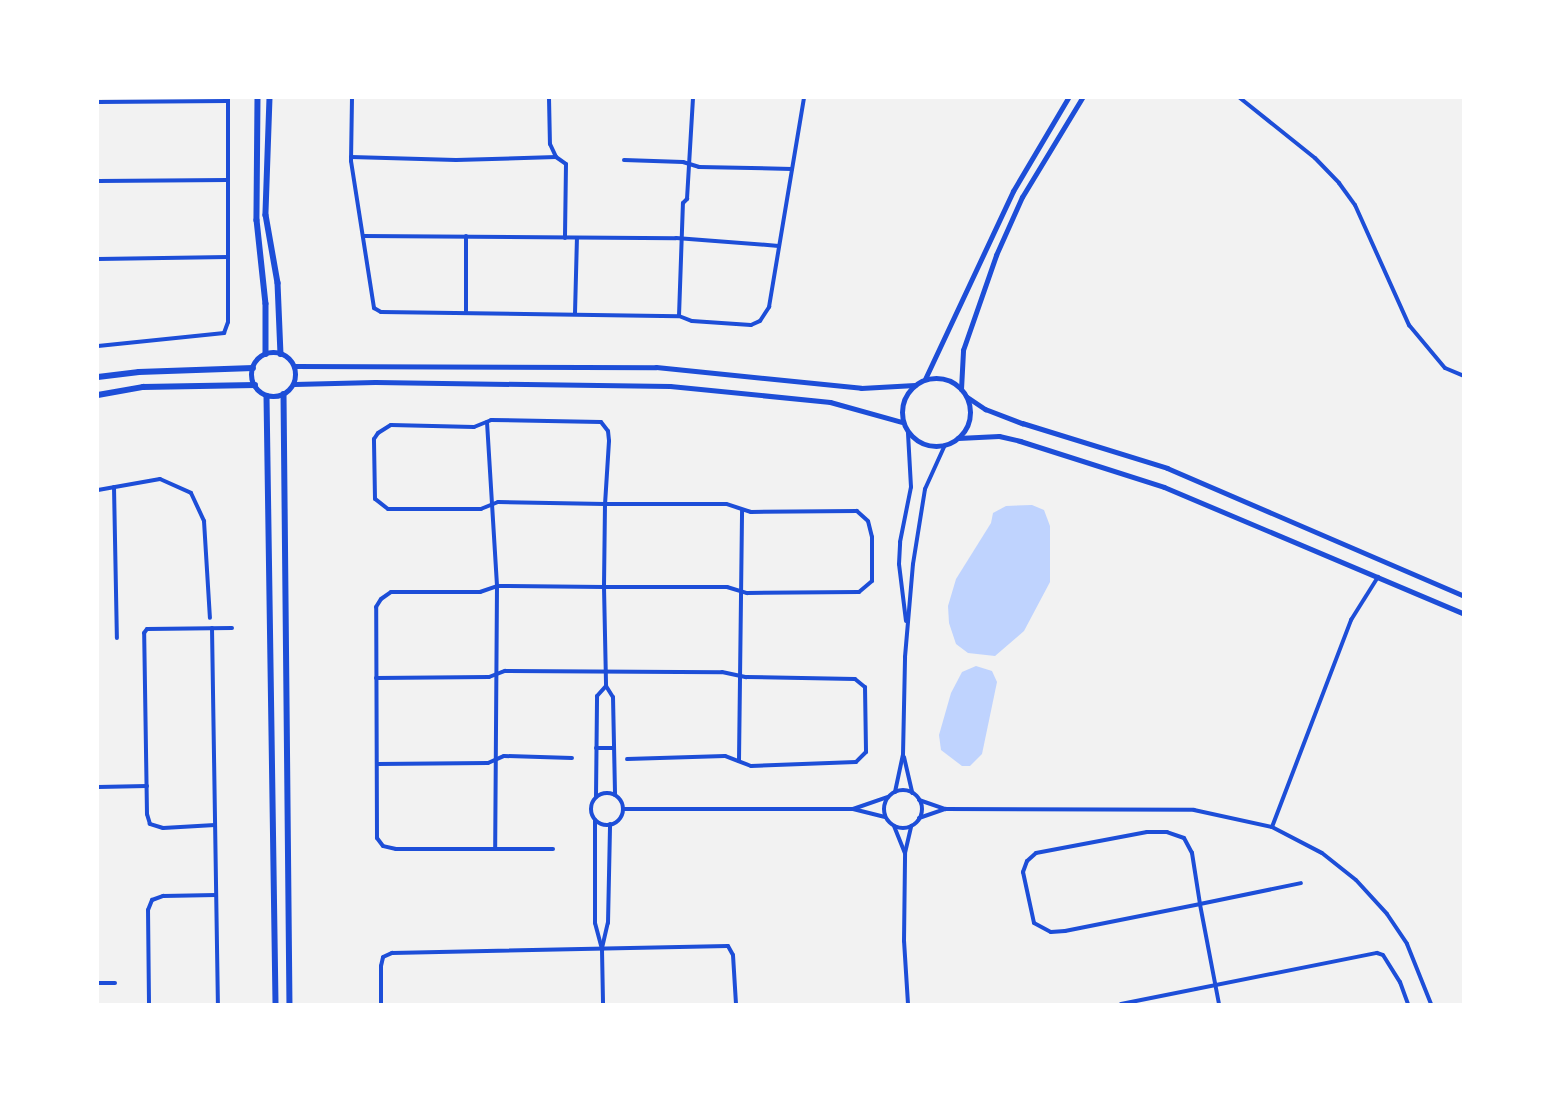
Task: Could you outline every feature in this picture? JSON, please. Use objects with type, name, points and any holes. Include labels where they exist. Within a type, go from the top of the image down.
[{"type":"main road","points":[[98,376],[253,368],[266,354],[266,304],[257,220],[258,98]]},
{"type":"main road","points":[[270,98],[266,215],[278,283],[281,354]]},
{"type":"main road","points":[[266,354],[281,354],[295,366],[294,384],[284,394],[267,396]]},
{"type":"main road","points":[[253,368],[255,385],[267,396],[276,1004]]},
{"type":"main road","points":[[98,395],[143,387],[255,385]]},
{"type":"main road","points":[[284,394],[290,1004]]},
{"type":"street","points":[[352,98],[351,156],[374,308],[381,312],[466,311],[679,316],[692,321],[751,324],[760,321],[768,307],[804,98]]},
{"type":"street","points":[[549,98],[550,144],[556,157],[566,164],[566,238]]},
{"type":"street","points":[[679,316],[682,241],[693,98]]},
{"type":"street","points":[[925,379],[1013,191],[1068,98]]},
{"type":"street","points":[[961,389],[963,350],[996,255],[1022,197],[1082,98]]},
{"type":"street","points":[[1240,98],[1315,158],[1340,183],[1355,205],[1408,325],[1444,368],[1464,376]]},
{"type":"street","points":[[98,102],[228,99],[228,322],[224,333],[98,346]]},
{"type":"street","points":[[351,156],[456,160],[556,157]]},
{"type":"street","points":[[624,160],[688,164],[699,167],[792,169]]},
{"type":"street","points":[[98,181],[228,180]]},
{"type":"street","points":[[363,236],[676,238],[682,241],[779,246]]},
{"type":"street","points":[[466,236],[466,311]]},
{"type":"street","points":[[575,313],[576,238]]},
{"type":"street","points":[[98,259],[228,257]]},
{"type":"street","points":[[295,366],[656,367],[861,388],[915,385]]},
{"type":"street","points":[[1464,596],[1167,468],[1022,423],[985,409],[967,398],[961,389],[945,379],[925,379],[915,385],[903,402],[902,422],[908,433],[924,445],[945,445],[958,438],[999,436],[1020,441],[1164,487],[1464,614]]},
{"type":"street","points":[[294,384],[375,382],[670,386],[830,402],[902,422]]},
{"type":"street","points":[[958,438],[968,424],[967,398]]},
{"type":"street","points":[[487,422],[497,586],[495,849]]},
{"type":"street","points":[[552,849],[396,850],[383,846],[377,838],[376,607],[381,600],[391,592],[480,592],[497,586],[604,587],[727,587],[748,593],[859,592],[872,580],[872,537],[868,521],[858,511],[751,512],[726,504],[605,504],[498,502],[482,509],[401,511],[388,509],[375,498],[374,439],[391,425],[474,427],[487,422],[601,422],[608,431],[609,441],[605,504],[604,587],[606,686],[613,697],[615,795],[623,809]]},
{"type":"street","points":[[907,631],[899,564],[900,542],[911,487],[908,433]]},
{"type":"street","points":[[853,809],[888,797],[894,792],[903,755],[907,631],[913,564],[925,489],[945,445]]},
{"type":"street","points":[[98,490],[160,479],[191,493],[204,521],[210,618]]},
{"type":"street","points":[[114,487],[117,638]]},
{"type":"street","points":[[739,761],[739,591],[742,510]]},
{"type":"street","points":[[1272,827],[1351,620],[1378,577]]},
{"type":"street","points":[[212,628],[218,1004]]},
{"type":"street","points":[[215,825],[163,828],[150,824],[147,786],[144,632],[147,629],[232,628]]},
{"type":"street","points":[[376,678],[489,677],[505,671],[722,672],[739,676],[855,679],[865,687],[866,752],[856,762],[751,766],[725,756],[627,758]]},
{"type":"street","points":[[603,1004],[602,950],[595,923],[595,820],[591,806],[596,797],[598,696],[606,686]]},
{"type":"street","points":[[596,748],[613,748]]},
{"type":"street","points":[[903,755],[912,793],[919,800],[946,809],[1194,810],[1272,827],[1322,853],[1356,880],[1375,900],[1406,944],[1431,1004]]},
{"type":"street","points":[[377,764],[488,763],[504,756],[572,758]]},
{"type":"street","points":[[98,787],[147,786]]},
{"type":"street","points":[[894,792],[912,793]]},
{"type":"street","points":[[596,797],[605,793],[615,795]]},
{"type":"street","points":[[885,817],[884,806],[888,797]]},
{"type":"street","points":[[919,800],[919,818]]},
{"type":"street","points":[[595,820],[610,824],[619,819],[623,809]]},
{"type":"street","points":[[623,809],[853,809],[885,817],[894,826],[905,853]]},
{"type":"street","points":[[908,1004],[904,942],[905,853],[911,826],[919,818],[946,809]]},
{"type":"street","points":[[602,950],[608,923],[610,824]]},
{"type":"street","points":[[894,826],[911,826]]},
{"type":"street","points":[[1219,1004],[1200,904],[1192,853],[1184,838],[1168,832],[1036,853],[1026,861],[1023,872],[1034,922],[1051,932],[1200,904],[1301,884]]},
{"type":"street","points":[[149,1004],[148,910],[152,900],[163,896],[216,895]]},
{"type":"street","points":[[381,1004],[383,958],[392,953],[728,946],[732,949],[736,1004]]},
{"type":"street","points":[[1121,1004],[1377,953],[1383,955],[1400,982],[1408,1004]]},
{"type":"street","points":[[98,983],[115,983]]},
{"type":"water","points":[[1032,505],[1044,510],[1050,526],[1050,582],[1024,631],[995,656],[968,653],[956,644],[949,623],[948,606],[956,579],[991,523],[993,513],[1006,506]]},
{"type":"water","points":[[976,666],[992,671],[997,682],[982,754],[970,766],[962,766],[941,750],[939,735],[951,693],[962,672]]}]
